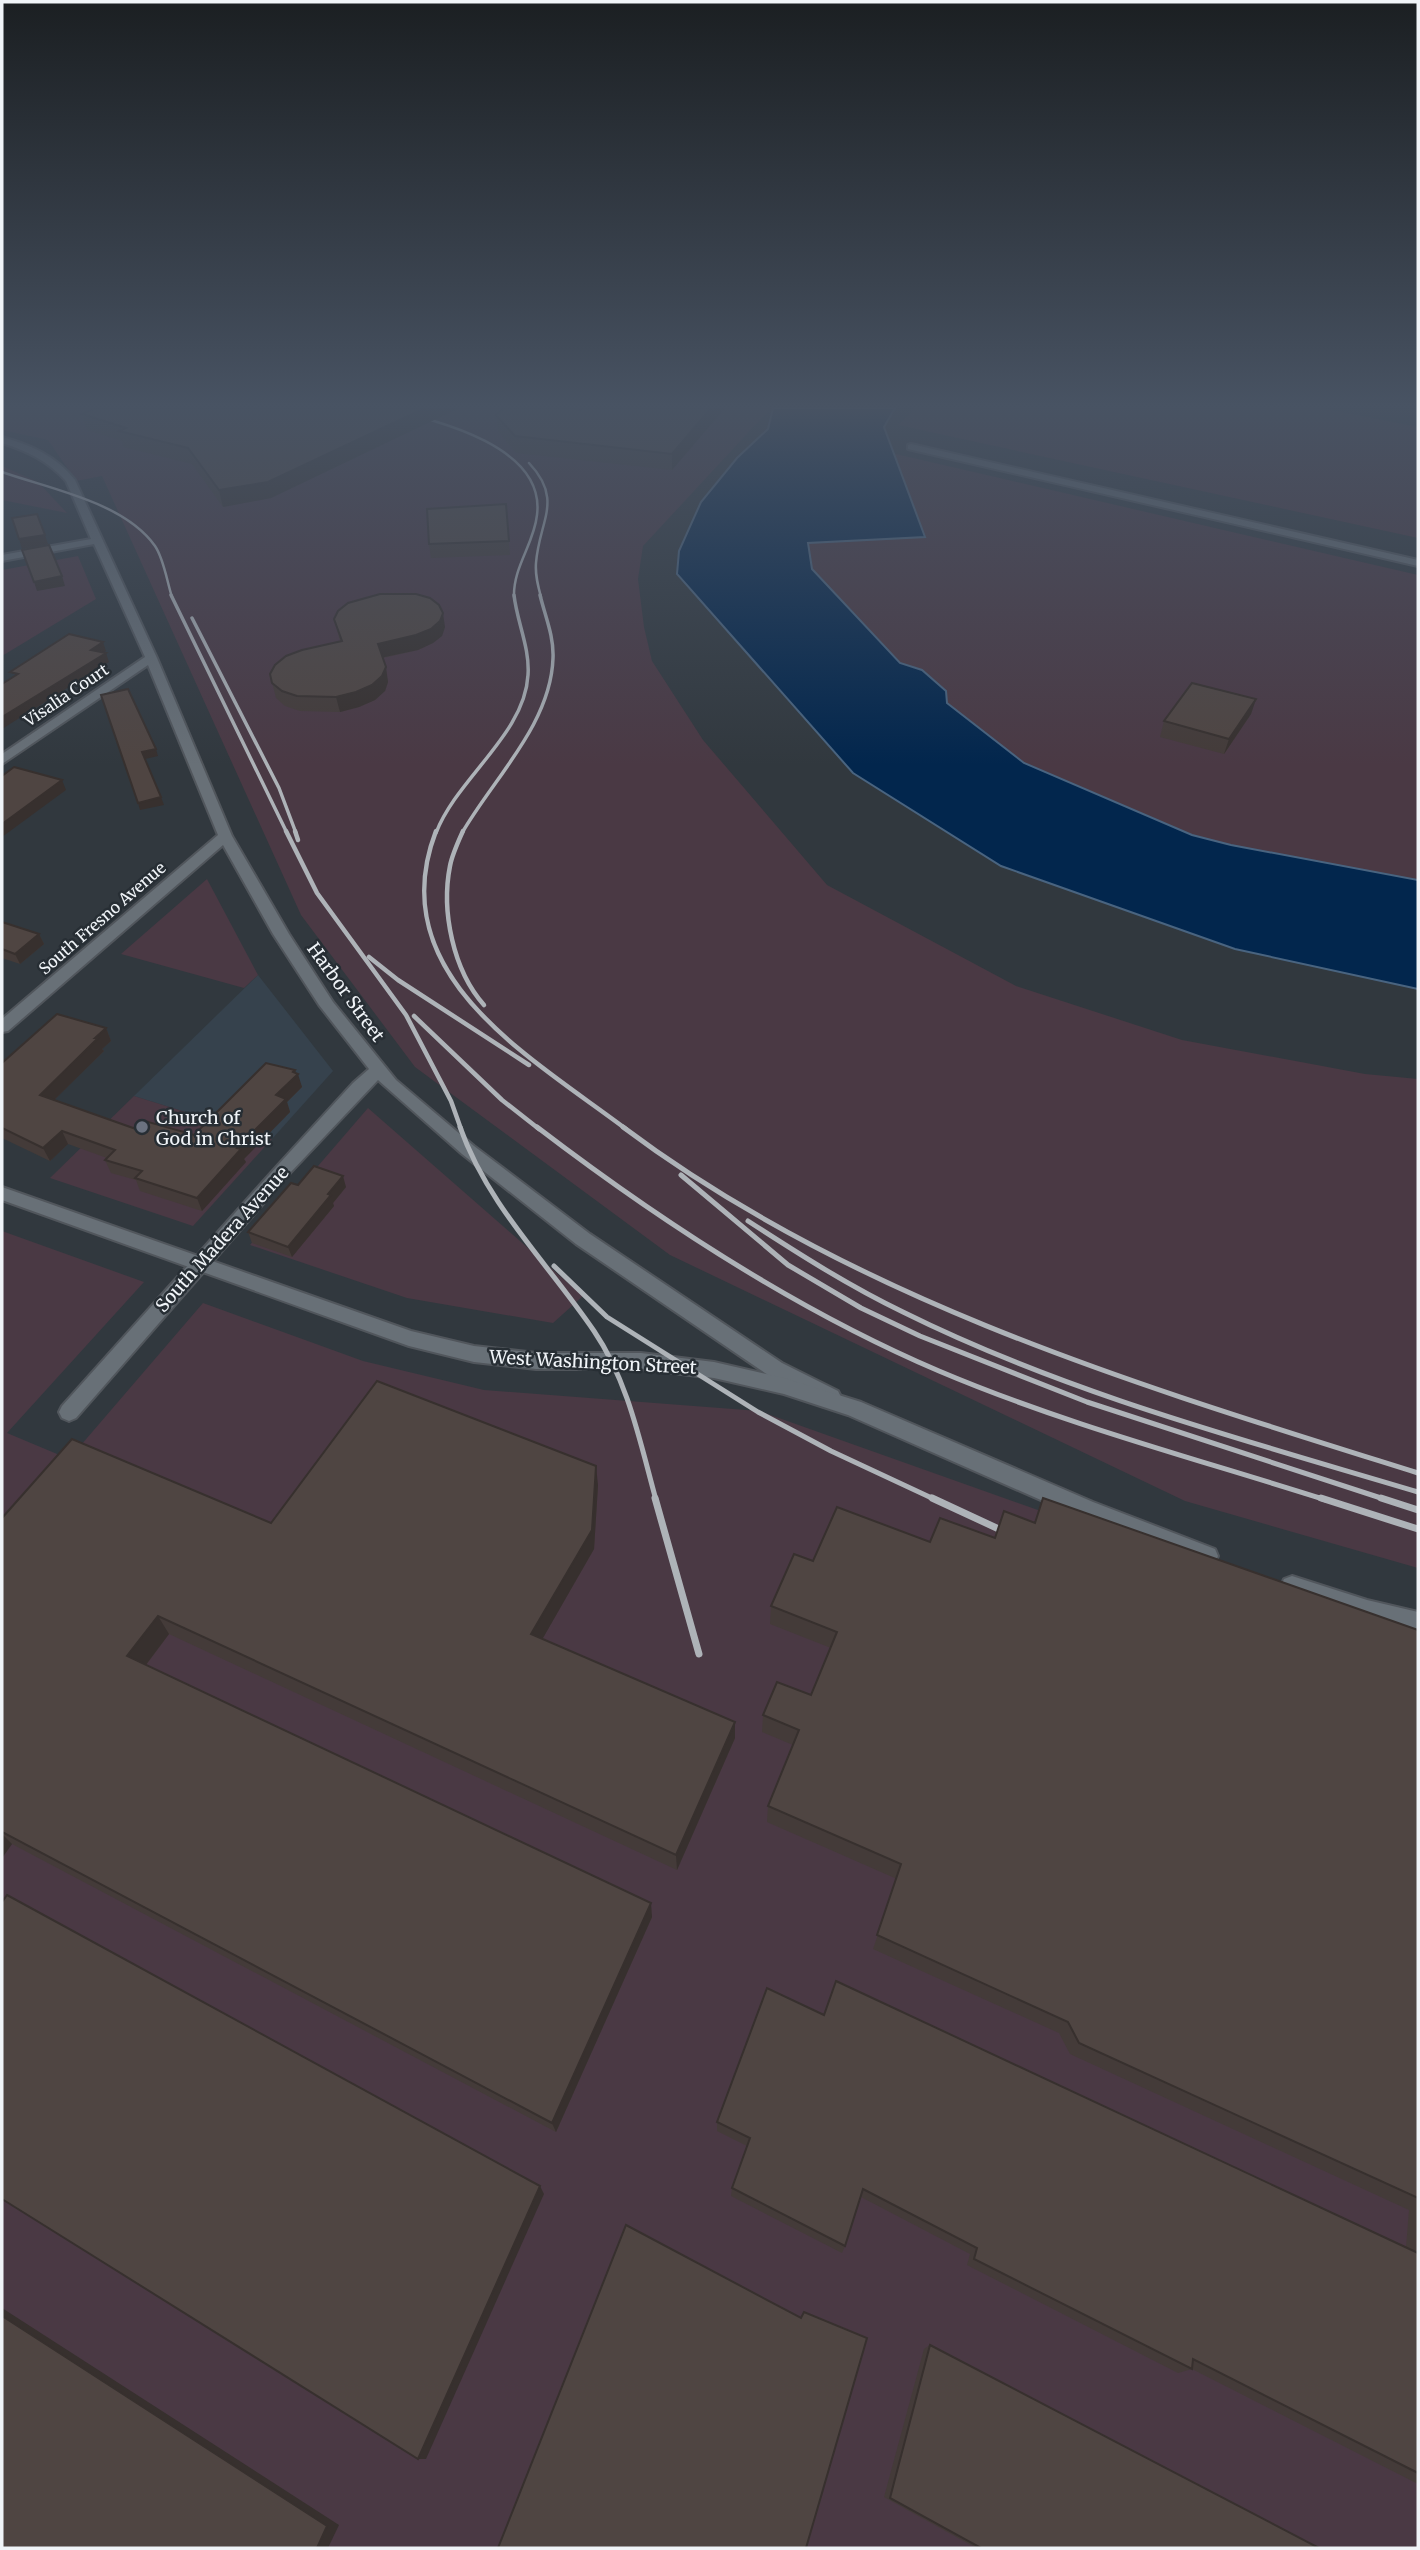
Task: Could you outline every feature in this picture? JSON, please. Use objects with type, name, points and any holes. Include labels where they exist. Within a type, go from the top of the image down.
[{"type":"street","name":"Harbor Street","points":[[91,527],[151,658],[225,836],[281,934],[327,1005],[390,1084],[429,1118],[592,1246],[775,1369],[854,1408]]},
{"type":"street","points":[[1261,527],[1418,563]]},
{"type":"street","points":[[2,558],[96,541]]},
{"type":"street","name":"Visalia Court","points":[[2,760],[151,658]]},
{"type":"street","name":"South Fresno Avenue","points":[[2,1027],[225,836]]},
{"type":"street","name":"South Madera Avenue","points":[[69,1412],[359,1087],[379,1070]]},
{"type":"street","name":"West Washington Street","points":[[2,1193],[410,1338],[474,1354],[536,1361],[641,1361],[714,1370],[784,1386],[854,1408],[1085,1509],[1228,1564]]},
{"type":"street","points":[[1266,1578],[1367,1611],[1418,1623]]},
{"type":"shaded area","points":[[125,527],[661,527],[643,546],[638,579],[644,627],[652,661],[703,740],[827,885],[1016,986],[1182,1040],[1365,1074],[1418,1079],[1418,1568],[1185,1501],[670,1255],[415,1067],[301,915]]},
{"type":"shaded area","points":[[805,527],[1211,527],[1418,575],[1418,880],[1231,845],[1192,835],[1024,763],[947,703],[946,691],[922,670],[900,663],[812,569]]},
{"type":"shaded area","points":[[1367,527],[1418,527],[1418,538]]},
{"type":"shaded area","points":[[78,556],[96,599],[2,656],[2,570]]},
{"type":"shaded area","points":[[207,879],[258,975],[244,988],[121,954]]},
{"type":"shaded area","points":[[258,975],[333,1071],[272,1139],[134,1096]]},
{"type":"shaded area","points":[[134,1096],[272,1139],[193,1226],[50,1178]]},
{"type":"shaded area","points":[[368,1108],[583,1296],[553,1323],[407,1298],[250,1245]]},
{"type":"shaded area","points":[[2,1231],[144,1282],[7,1433],[69,1459],[203,1303],[363,1361],[484,1390],[759,1411],[1376,1630],[1418,1637],[1418,2548],[2,2548]]},
{"type":"water","points":[[690,527],[921,527],[925,537],[808,543],[812,569],[900,663],[922,670],[946,691],[947,703],[1024,763],[1192,835],[1231,845],[1418,880],[1418,989],[1235,949],[1001,866],[853,773],[677,574],[679,551]]},
{"type":"building","points":[[15,527],[42,527],[45,535],[19,539]]},
{"type":"building","points":[[428,527],[508,527],[509,541],[429,544]]},
{"type":"building","points":[[49,545],[62,576],[34,582],[22,550]]},
{"type":"building","points":[[380,594],[416,594],[430,598],[439,605],[443,613],[440,621],[431,629],[378,644],[386,667],[382,676],[372,685],[356,692],[336,697],[297,696],[282,691],[272,683],[270,674],[275,665],[286,656],[342,641],[334,619],[338,611],[348,603]]},
{"type":"building","points":[[69,634],[103,642],[91,650],[106,653],[2,717],[2,684],[18,674],[10,672]]},
{"type":"building","points":[[1192,683],[1256,699],[1229,739],[1164,721]]},
{"type":"building","points":[[128,689],[156,749],[142,752],[161,797],[138,803],[101,695]]},
{"type":"building","points":[[14,767],[62,780],[2,824],[2,776]]},
{"type":"building","points":[[2,922],[39,934],[15,954],[2,949]]},
{"type":"building","points":[[57,1014],[106,1028],[40,1095],[136,1129],[145,1121],[194,1135],[266,1063],[295,1070],[293,1072],[298,1074],[276,1095],[286,1099],[237,1148],[241,1149],[197,1198],[135,1178],[142,1171],[105,1160],[115,1150],[62,1131],[43,1148],[2,1128],[2,1063]]},
{"type":"building","points":[[314,1166],[343,1176],[328,1194],[331,1195],[288,1247],[248,1232],[291,1183],[298,1185]]},
{"type":"building","points":[[377,1381],[596,1466],[592,1530],[531,1634],[735,1722],[676,1855],[158,1616],[127,1656],[651,1903],[552,2123],[2,1832],[2,1518],[72,1439],[271,1523]]},
{"type":"building","points":[[1043,1498],[1418,1630],[1418,2198],[1079,2043],[1068,2022],[877,1935],[901,1864],[768,1806],[799,1730],[763,1715],[777,1682],[811,1695],[837,1632],[771,1606],[794,1554],[813,1561],[837,1507],[930,1542],[940,1518],[995,1538],[1004,1511],[1035,1523]]},
{"type":"building","points":[[7,1895],[540,2186],[418,2459],[2,2199],[2,1902]]},
{"type":"building","points":[[836,1981],[1418,2253],[1418,2473],[1193,2359],[1192,2369],[974,2259],[977,2248],[863,2189],[845,2246],[732,2188],[750,2138],[717,2122],[767,1988],[824,2015]]},
{"type":"building","points":[[626,2225],[801,2318],[804,2312],[867,2338],[806,2548],[498,2548]]},
{"type":"building","points":[[2,2316],[327,2526],[317,2548],[2,2548]]},
{"type":"building","points":[[930,2345],[1319,2548],[981,2548],[890,2498]]},
{"type":"railway","points":[[136,527],[158,551],[172,597]]},
{"type":"railway","points":[[514,596],[517,576],[535,527]]},
{"type":"railway","points":[[541,597],[536,563],[543,527]]},
{"type":"railway","points":[[171,595],[287,833]]},
{"type":"railway","points":[[462,832],[532,728],[550,682],[553,650],[540,595]]},
{"type":"railway","points":[[436,833],[459,793],[503,736],[524,696],[528,665],[514,596]]},
{"type":"railway","points":[[192,618],[279,788],[296,833]]},
{"type":"railway","points":[[295,831],[298,840]]},
{"type":"railway","points":[[436,831],[424,882],[429,928],[446,969],[474,1006],[509,1040],[626,1129]]},
{"type":"railway","points":[[462,832],[450,866],[447,902],[449,921],[457,958],[464,975],[484,1005]]},
{"type":"railway","points":[[287,833],[317,893],[406,1015],[451,1101],[461,1129]]},
{"type":"railway","points":[[369,957],[398,980],[529,1065]]},
{"type":"railway","points":[[414,1016],[502,1100],[539,1129]]},
{"type":"railway","points":[[460,1127],[472,1156],[502,1208],[606,1350],[632,1412],[656,1500]]},
{"type":"railway","points":[[537,1127],[632,1196],[730,1261],[781,1292],[886,1347],[1034,1408],[1326,1500]]},
{"type":"railway","points":[[623,1127],[713,1189],[807,1243],[905,1291],[1107,1372],[1418,1473]]},
{"type":"railway","points":[[681,1175],[788,1265],[861,1308],[920,1336],[1087,1402],[1387,1500]]},
{"type":"railway","points":[[748,1221],[883,1302],[1028,1367],[1156,1413],[1418,1492]]},
{"type":"railway","points":[[554,1266],[607,1317],[758,1412],[831,1451],[936,1500]]},
{"type":"railway","points":[[655,1498],[699,1654]]},
{"type":"railway","points":[[932,1498],[1016,1537]]},
{"type":"railway","points":[[1321,1498],[1418,1529]]},
{"type":"railway","points":[[1381,1498],[1418,1510]]},
{"type":"place","name":"Church of God in Christ","points":[[142,1127]]}]
